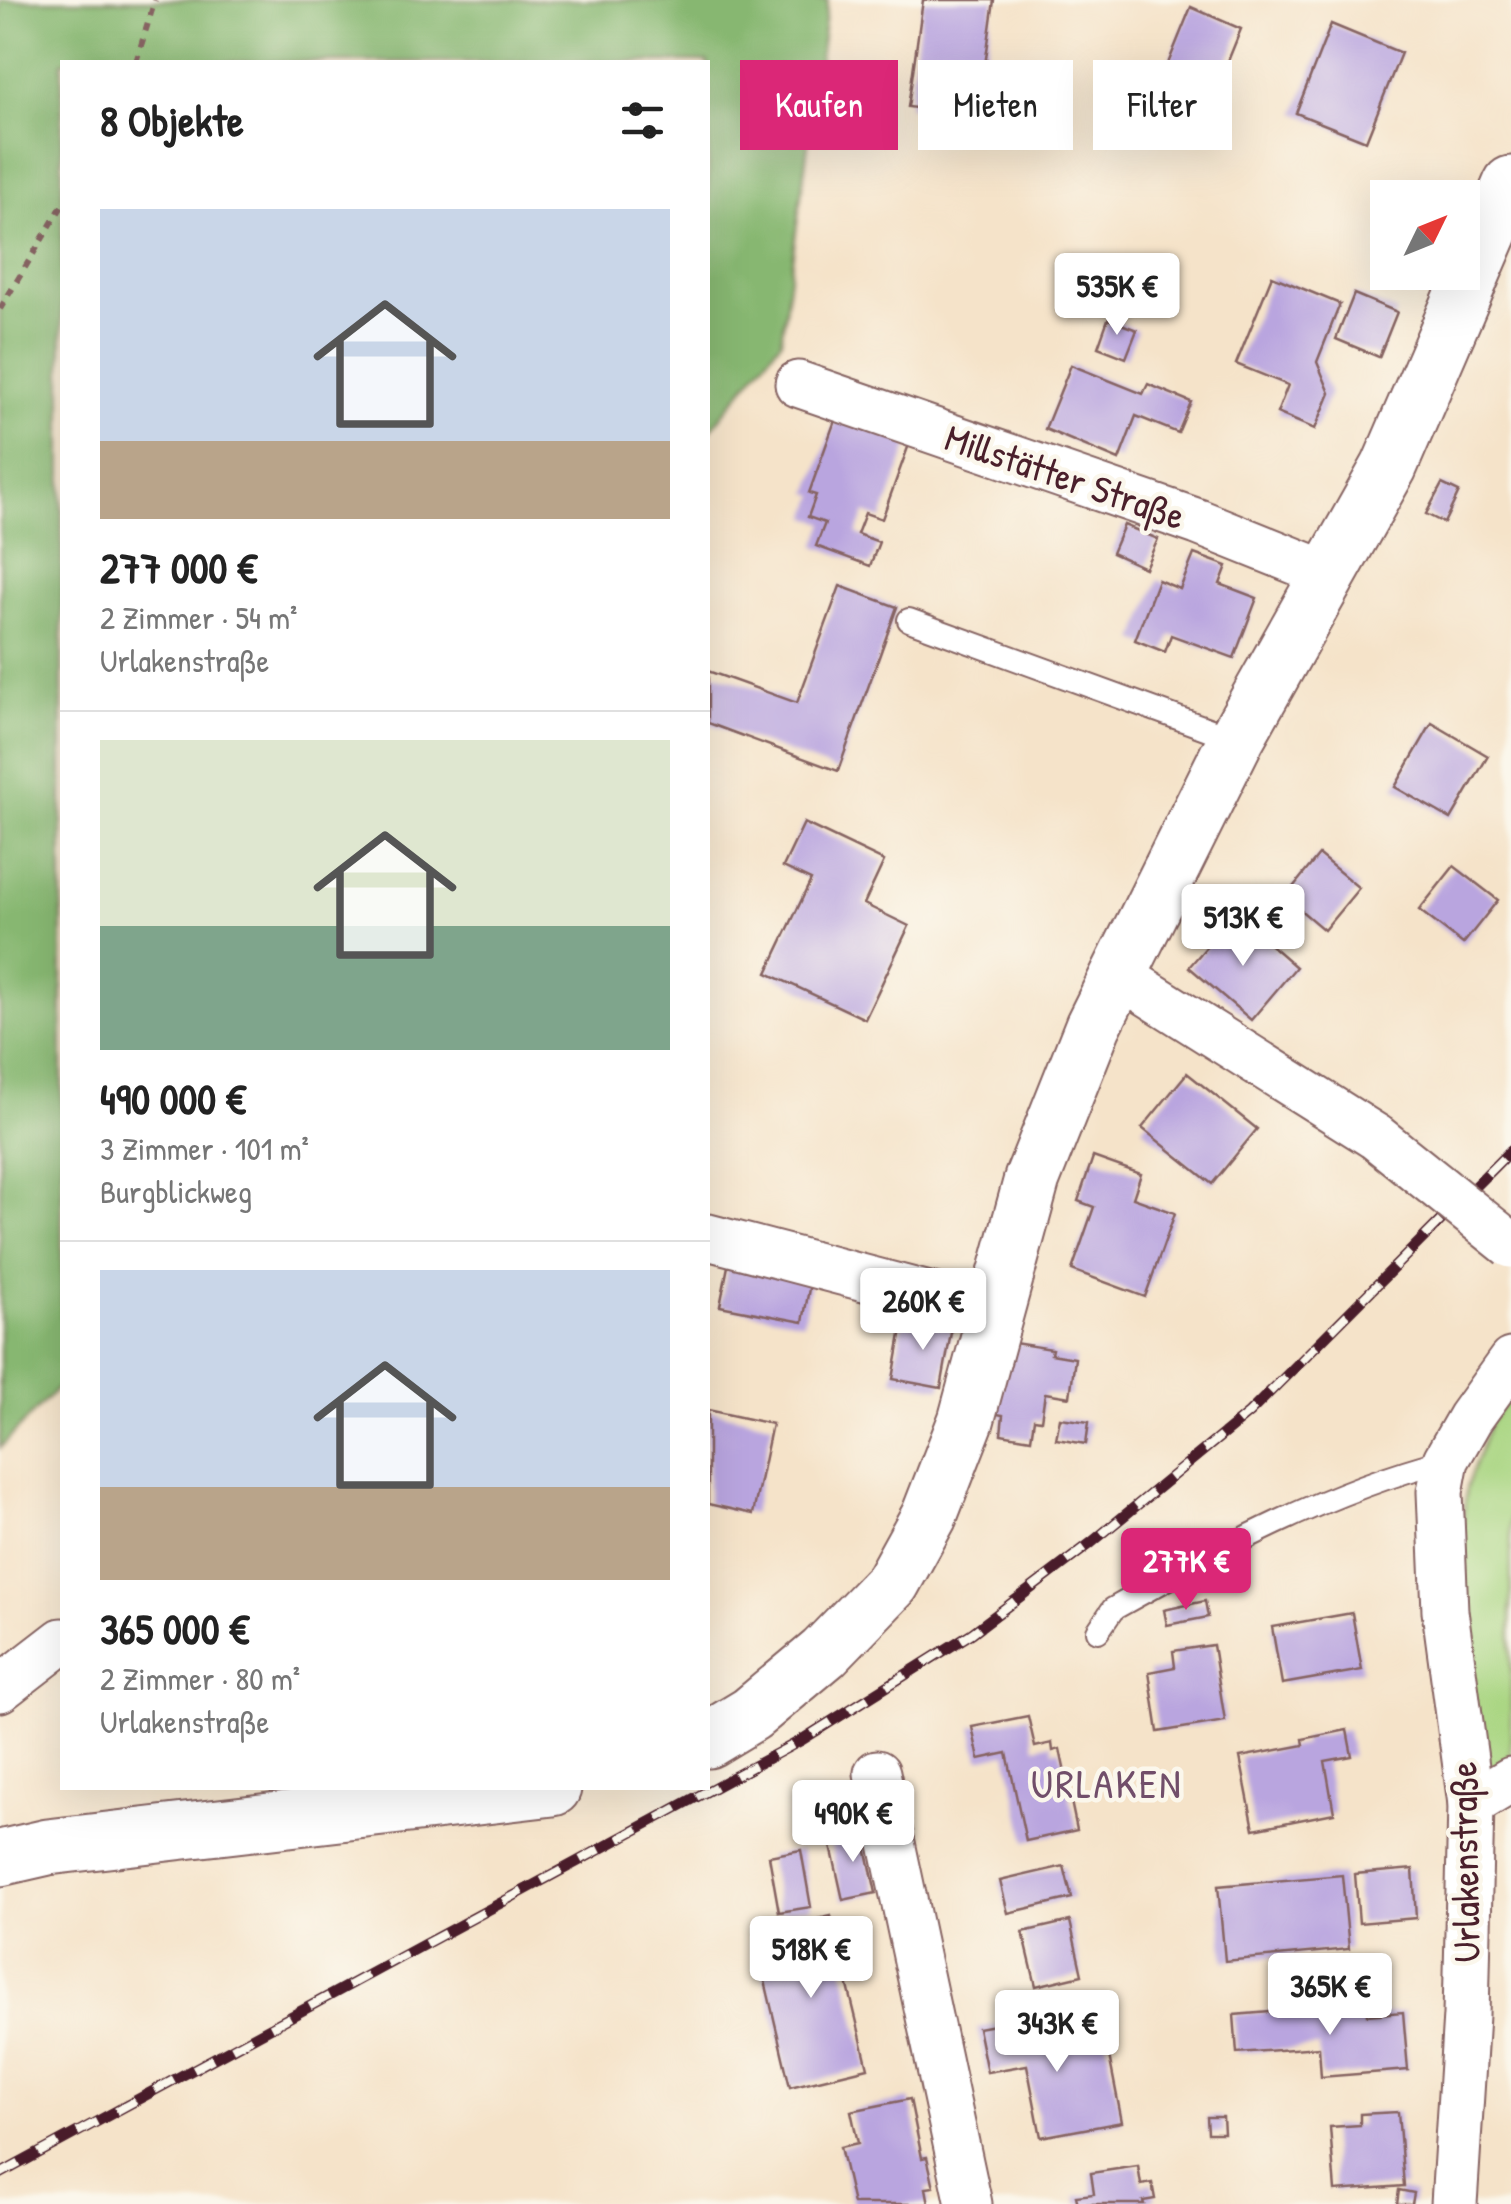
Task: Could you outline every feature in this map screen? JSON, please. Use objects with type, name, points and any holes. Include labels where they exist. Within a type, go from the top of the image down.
[{"type":"street","points":[[710,1739],[751,1714],[824,1653],[892,1583],[930,1516],[960,1437],[1032,1179],[1093,1026],[1237,737],[1389,467],[1511,184]]},
{"type":"street","name":"Millstätter Straße","points":[[798,384],[1198,522],[1330,576]]},
{"type":"street","points":[[1119,975],[1376,1137],[1511,1245]]},
{"type":"street","points":[[710,1238],[994,1312]]},
{"type":"street","name":"Urlakenstraße","points":[[1454,2204],[1466,2015],[1471,1804],[1445,1611],[1440,1492],[1446,1460],[1511,1361]]},
{"type":"street","points":[[0,1689],[60,1643]]},
{"type":"street","points":[[877,1773],[969,2204]]},
{"type":"street","points":[[1471,1804],[1511,1780]]},
{"type":"street","points":[[0,1858],[48,1847],[536,1790]]},
{"type":"lane","points":[[909,620],[1237,737]]},
{"type":"lane","points":[[1098,1631],[1114,1609],[1274,1526],[1398,1472],[1446,1460]]},
{"type":"path","points":[[137,60],[155,0]]},
{"type":"path","points":[[0,310],[60,209]]},
{"type":"green space","points":[[0,0],[828,0],[820,60],[740,60],[740,150],[807,150],[781,341],[710,430],[710,60],[60,60],[60,1385],[0,1448]]},
{"type":"green space","points":[[1511,1395],[1511,1774],[1469,1790],[1461,1545],[1466,1488],[1490,1423]]},
{"type":"building","points":[[923,0],[994,0],[986,60],[918,60],[918,108],[908,107]]},
{"type":"building","points":[[1191,7],[1241,29],[1228,60],[1169,60]]},
{"type":"building","points":[[1331,24],[1401,53],[1366,141],[1296,113]]},
{"type":"building","points":[[1272,276],[1340,304],[1317,362],[1330,393],[1315,429],[1277,413],[1288,385],[1236,364]]},
{"type":"building","points":[[1354,294],[1397,312],[1379,357],[1336,339]]},
{"type":"building","points":[[1108,319],[1137,330],[1126,358],[1098,347]]},
{"type":"building","points":[[1071,365],[1143,394],[1148,384],[1191,402],[1178,433],[1136,416],[1119,460],[1045,429]]},
{"type":"building","points":[[838,412],[911,439],[882,519],[865,513],[857,534],[879,542],[870,566],[816,546],[825,523],[808,517],[816,495],[809,493]]},
{"type":"building","points":[[1442,484],[1459,492],[1444,523],[1426,514]]},
{"type":"building","points":[[1124,525],[1158,539],[1145,568],[1112,553]]},
{"type":"building","points":[[1194,554],[1227,566],[1220,584],[1257,598],[1234,658],[1171,635],[1165,652],[1135,640],[1158,580],[1180,589]]},
{"type":"building","points":[[840,586],[897,607],[838,771],[710,724],[710,672],[797,703]]},
{"type":"building","points":[[1432,723],[1488,756],[1451,819],[1395,787]]},
{"type":"building","points":[[804,823],[884,861],[864,904],[909,926],[865,1019],[767,973],[811,880],[783,867]]},
{"type":"building","points":[[1319,855],[1359,888],[1324,930],[1285,897]]},
{"type":"building","points":[[1454,866],[1498,900],[1463,944],[1419,910]]},
{"type":"building","points":[[1228,922],[1243,935],[1250,927],[1296,967],[1251,1020],[1189,967]]},
{"type":"building","points":[[1187,1073],[1257,1129],[1212,1184],[1142,1128]]},
{"type":"building","points":[[1093,1157],[1141,1174],[1133,1198],[1175,1213],[1145,1297],[1072,1270],[1094,1207],[1078,1201]]},
{"type":"building","points":[[730,1256],[812,1272],[803,1322],[720,1306]]},
{"type":"building","points":[[904,1318],[952,1327],[941,1388],[893,1379]]},
{"type":"building","points":[[1008,1342],[1052,1349],[1051,1354],[1075,1358],[1070,1397],[1045,1393],[1041,1420],[1034,1419],[1031,1439],[1001,1434],[1003,1415],[997,1414]]},
{"type":"building","points":[[710,1410],[772,1424],[753,1514],[710,1504]]},
{"type":"building","points":[[1060,1418],[1089,1422],[1086,1444],[1056,1439]]},
{"type":"building","points":[[1205,1601],[1208,1617],[1167,1625],[1164,1610]]},
{"type":"building","points":[[1352,1613],[1362,1670],[1282,1684],[1272,1627]]},
{"type":"building","points":[[1213,1645],[1225,1721],[1158,1732],[1149,1672],[1175,1667],[1173,1651]]},
{"type":"building","points":[[1028,1716],[1035,1747],[1052,1743],[1053,1751],[1060,1749],[1077,1830],[1026,1841],[1007,1753],[979,1759],[972,1727]]},
{"type":"building","points":[[1347,1730],[1352,1756],[1325,1761],[1334,1813],[1254,1829],[1240,1757],[1304,1745],[1303,1739]]},
{"type":"building","points":[[862,1829],[876,1893],[843,1900],[829,1837]]},
{"type":"building","points":[[801,1850],[811,1907],[779,1912],[769,1856]]},
{"type":"building","points":[[1064,1866],[1072,1898],[1008,1913],[1000,1881]]},
{"type":"building","points":[[1413,1869],[1416,1918],[1359,1923],[1355,1874]]},
{"type":"building","points":[[1342,1875],[1349,1949],[1225,1961],[1218,1886]]},
{"type":"building","points":[[831,1916],[868,2068],[790,2087],[754,1934]]},
{"type":"building","points":[[1070,1921],[1082,1975],[1036,1986],[1023,1932]]},
{"type":"building","points":[[1366,2004],[1367,2015],[1403,2012],[1408,2070],[1321,2077],[1319,2047],[1237,2053],[1234,2015]]},
{"type":"building","points":[[1042,2016],[1048,2046],[1105,2035],[1122,2122],[1041,2137],[1027,2065],[987,2072],[978,2028]]},
{"type":"building","points":[[910,2099],[922,2158],[927,2157],[934,2187],[926,2188],[929,2204],[853,2204],[840,2147],[858,2143],[851,2111]]},
{"type":"building","points":[[1398,2112],[1404,2186],[1335,2191],[1330,2127],[1360,2125],[1360,2114]]},
{"type":"building","points":[[1207,2117],[1223,2117],[1224,2133],[1208,2133]]},
{"type":"building","points":[[1138,2166],[1141,2185],[1152,2183],[1155,2199],[1143,2201],[1144,2204],[1078,2204],[1076,2196],[1094,2194],[1091,2173]]},
{"type":"building","points":[[1399,2190],[1414,2193],[1412,2204],[1397,2204]]},
{"type":"railway","points":[[710,1790],[800,1741],[972,1633],[1091,1543],[1249,1413],[1511,1150]]},
{"type":"railway","points":[[0,2174],[709,1790]]},
{"type":"district","name":"URLAKEN","points":[[1107,1784]]}]
